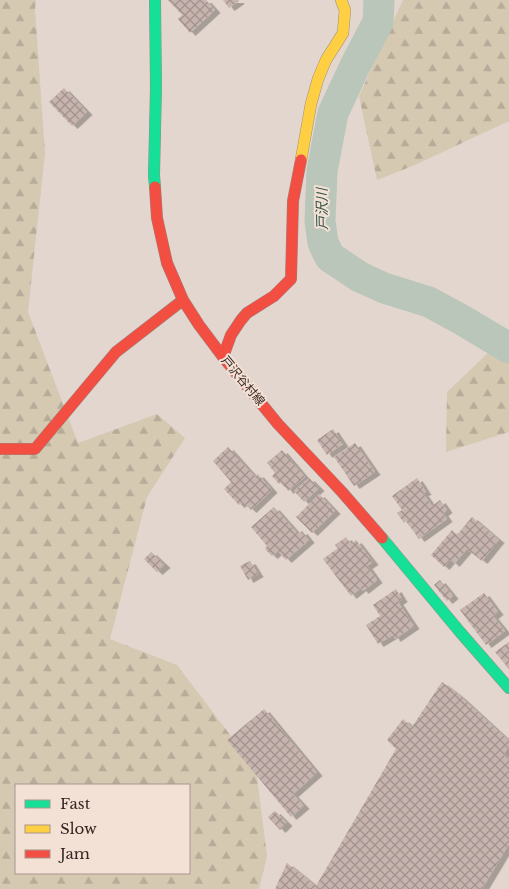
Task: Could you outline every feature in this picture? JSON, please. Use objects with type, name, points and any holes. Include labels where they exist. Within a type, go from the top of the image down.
[{"type":"main road","name":"戸沢谷村線","points":[[155,0],[154,175],[157,218],[167,263],[183,300],[223,357],[278,424],[342,492],[509,688]]},
{"type":"main road","points":[[223,357],[233,331],[245,314],[268,302],[291,279],[293,201],[311,104],[318,79],[326,60],[343,33],[344,10],[342,0]]},
{"type":"main road","points":[[0,449],[35,449],[116,352],[183,300]]},
{"type":"green space","points":[[0,0],[36,0],[35,9],[45,153],[28,312],[78,443],[157,414],[185,438],[147,497],[110,639],[177,665],[256,769],[267,856],[259,889],[0,889]]},
{"type":"green space","points":[[403,0],[509,0],[509,122],[415,165],[377,180],[359,96]]},
{"type":"green space","points":[[509,333],[509,432],[446,452],[447,392]]},
{"type":"building","points":[[168,0],[206,0],[215,10],[190,33],[178,19],[182,15]]},
{"type":"building","points":[[223,0],[238,0],[239,1],[229,8]]},
{"type":"building","points":[[64,88],[87,112],[72,126],[49,102]]},
{"type":"building","points":[[333,429],[343,444],[327,455],[317,440]]},
{"type":"building","points":[[355,443],[375,472],[354,486],[334,457]]},
{"type":"building","points":[[228,447],[255,477],[258,474],[272,490],[251,510],[243,502],[239,505],[224,489],[231,482],[213,461]]},
{"type":"building","points":[[282,450],[305,477],[288,491],[281,482],[279,484],[272,476],[275,473],[267,463]]},
{"type":"building","points":[[309,478],[319,488],[304,502],[294,491]]},
{"type":"building","points":[[417,478],[426,492],[423,493],[432,506],[440,500],[447,510],[443,513],[447,519],[419,539],[406,521],[404,523],[397,513],[402,510],[392,496]]},
{"type":"building","points":[[319,494],[335,511],[312,533],[296,517]]},
{"type":"building","points":[[274,507],[298,534],[302,531],[309,540],[286,560],[278,551],[272,556],[265,549],[267,546],[251,527]]},
{"type":"building","points":[[472,517],[499,540],[482,561],[467,549],[454,564],[450,560],[444,567],[431,555],[452,530],[457,535]]},
{"type":"building","points":[[346,537],[351,544],[356,540],[373,562],[367,566],[377,580],[363,591],[361,588],[351,596],[323,559],[338,548],[335,545]]},
{"type":"building","points":[[151,552],[165,565],[157,572],[144,559]]},
{"type":"building","points":[[250,561],[258,574],[248,580],[240,566]]},
{"type":"building","points":[[440,580],[453,596],[447,601],[434,585]]},
{"type":"building","points":[[396,589],[402,599],[398,602],[414,626],[395,639],[393,635],[378,644],[366,625],[380,616],[373,605]]},
{"type":"building","points":[[484,593],[498,612],[493,616],[505,631],[486,645],[460,610]]},
{"type":"building","points":[[509,642],[509,669],[495,652]]},
{"type":"building","points":[[442,682],[509,741],[509,746],[503,755],[509,759],[509,844],[482,889],[275,889],[287,863],[316,886],[396,749],[387,740],[403,719],[412,727]]},
{"type":"building","points":[[264,709],[317,773],[293,794],[304,806],[291,817],[227,740]]},
{"type":"building","points":[[275,811],[287,823],[280,830],[268,817]]},
{"type":"waterway","name":"戸沢川","points":[[379,0],[378,22],[333,113],[322,171],[320,221],[323,243],[330,257],[360,277],[384,288],[429,302],[509,348]]},
{"type":"traffic: fast","points":[[155,0],[155,187]]},
{"type":"traffic: fast","points":[[382,538],[509,688]]},
{"type":"traffic: slow","points":[[301,160],[311,104],[318,79],[326,60],[343,33],[345,10],[341,0]]},
{"type":"traffic: jam","points":[[223,357],[231,335],[247,313],[274,296],[291,279],[293,201],[301,160]]},
{"type":"traffic: jam","points":[[155,187],[157,218],[167,263],[183,300],[199,325],[278,424],[382,538]]},
{"type":"traffic: jam","points":[[0,449],[35,449],[116,352],[183,300]]}]
